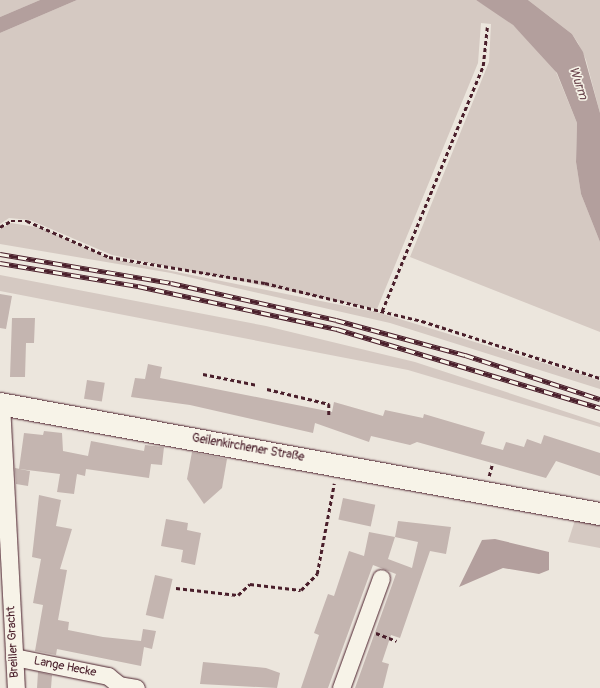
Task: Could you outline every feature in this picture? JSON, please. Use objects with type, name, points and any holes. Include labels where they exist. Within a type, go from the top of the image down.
[{"type":"main road","name":"Geilenkirchener Straße","points":[[1,404],[338,464],[600,514]]},
{"type":"street","name":"Breiller Gracht","points":[[1,404],[16,688]]},
{"type":"street","points":[[341,688],[381,578]]},
{"type":"street","name":"Lange Hecke","points":[[14,657],[108,676],[120,685],[136,688]]},
{"type":"path","points":[[382,311],[483,66],[487,26]]},
{"type":"path","points":[[0,227],[11,221],[27,221],[109,257],[265,283],[382,311],[600,378]]},
{"type":"path","points":[[203,374],[258,385]]},
{"type":"path","points":[[267,389],[330,404],[329,416]]},
{"type":"path","points":[[176,588],[238,595],[250,584],[301,590],[317,574],[338,464]]},
{"type":"path","points":[[363,627],[396,641]]},
{"type":"shaded area","points":[[0,0],[40,0],[0,17]]},
{"type":"shaded area","points":[[77,0],[476,0],[507,19],[554,67],[577,123],[576,162],[581,194],[600,242],[600,332],[410,257],[489,62],[491,24],[481,23],[478,63],[377,309],[112,255],[30,220],[9,218],[0,224],[0,33]]},
{"type":"shaded area","points":[[528,0],[600,0],[600,113],[586,60],[578,43],[572,34]]},
{"type":"shaded area","points":[[11,223],[42,228],[107,258],[380,313],[586,376],[600,381],[600,389],[390,323],[171,273],[0,244],[0,229]]},
{"type":"shaded area","points":[[0,275],[266,326],[415,362],[600,423],[600,427],[408,370],[0,291]]},
{"type":"shaded area","points":[[576,517],[600,524],[600,548],[568,542]]},
{"type":"water","points":[[40,0],[77,0],[0,33],[0,17]]},
{"type":"water","name":"Wurm","points":[[476,0],[528,0],[572,34],[583,52],[600,113],[600,242],[581,194],[576,162],[577,123],[557,73],[513,25]]},
{"type":"water","points":[[495,539],[549,552],[549,570],[539,574],[503,568],[459,587],[482,540]]},
{"type":"building","points":[[0,294],[12,296],[6,329],[0,328]]},
{"type":"building","points":[[12,318],[35,318],[34,343],[26,343],[25,377],[10,377]]},
{"type":"building","points":[[148,364],[162,367],[160,378],[332,412],[334,402],[383,416],[385,410],[423,418],[424,414],[485,432],[481,444],[503,450],[506,442],[524,447],[527,439],[541,444],[544,435],[600,453],[600,476],[556,461],[546,478],[417,442],[410,445],[371,436],[369,442],[315,423],[313,433],[190,405],[131,397],[135,378],[145,379]]},
{"type":"building","points":[[87,380],[105,383],[102,402],[84,399]]},
{"type":"building","points":[[44,431],[62,433],[63,451],[88,456],[91,441],[144,451],[145,445],[164,447],[162,465],[151,464],[149,478],[86,469],[85,476],[77,474],[74,494],[57,492],[60,474],[19,469],[24,433],[43,435]]},
{"type":"building","points":[[192,452],[227,459],[222,488],[204,504],[187,479]]},
{"type":"building","points":[[15,468],[30,471],[28,486],[16,484]]},
{"type":"building","points":[[39,495],[61,500],[56,526],[72,529],[60,569],[67,570],[58,620],[69,622],[68,630],[103,637],[141,641],[143,629],[156,631],[152,649],[144,647],[141,666],[57,649],[56,655],[35,651],[43,605],[33,603],[41,559],[32,557]]},
{"type":"building","points":[[343,498],[375,505],[371,526],[338,520]]},
{"type":"building","points":[[166,519],[188,523],[187,530],[201,533],[195,565],[181,562],[183,550],[161,546]]},
{"type":"building","points":[[398,521],[451,527],[446,554],[430,551],[400,638],[391,635],[382,662],[389,664],[383,688],[355,688],[396,574],[373,565],[328,688],[301,688],[319,635],[314,633],[328,594],[334,596],[349,551],[364,556],[369,532],[395,537]],"holes":[[[395,537],[418,542],[412,568],[388,559]]]},
{"type":"building","points":[[155,575],[173,579],[163,619],[146,615]]},
{"type":"building","points":[[203,662],[266,668],[280,673],[277,688],[200,684]]},
{"type":"building","points":[[38,672],[52,675],[51,688],[37,688]]},
{"type":"railway","points":[[0,254],[171,283],[336,320],[465,355],[600,399]]},
{"type":"railway","points":[[0,263],[138,286],[337,329],[600,408]]}]
